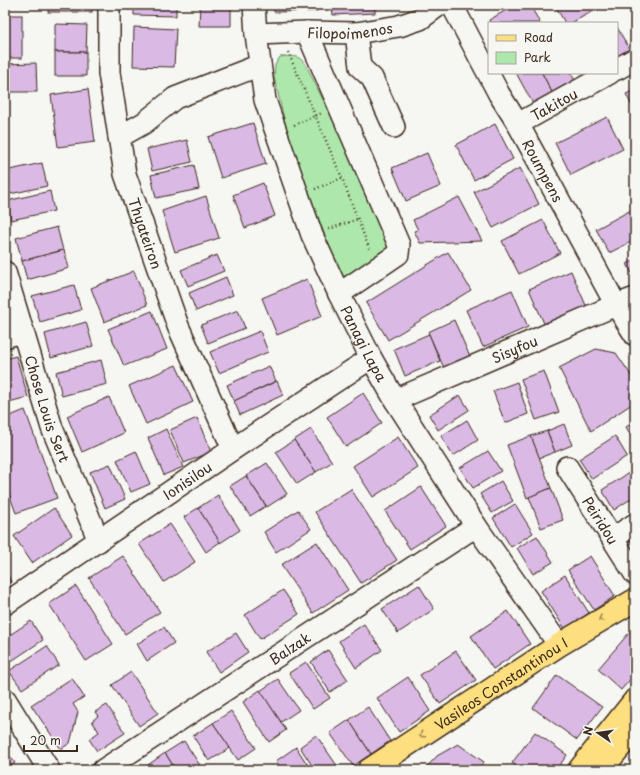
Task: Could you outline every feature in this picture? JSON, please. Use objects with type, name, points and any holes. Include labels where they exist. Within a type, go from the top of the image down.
[{"type":"main road","name":"Vasileos Constantinou I","points":[[369,770],[559,645],[635,600]]},
{"type":"main road","points":[[580,770],[635,700]]},
{"type":"main road","points":[[607,763],[634,733]]},
{"type":"street","name":"Thyateiron","points":[[109,5],[109,73],[125,174],[178,326],[233,450]]},
{"type":"street","name":"Panagi Lapa","points":[[254,5],[256,34],[265,100],[312,235],[339,294],[371,358],[395,400],[476,526],[559,645]]},
{"type":"street","name":"Filopoimenos","points":[[256,34],[308,32],[356,33],[420,19],[439,5]]},
{"type":"street","name":"Roumpens","points":[[452,5],[488,73]]},
{"type":"street","points":[[308,32],[400,245],[398,254],[339,294]]},
{"type":"street","points":[[356,33],[360,67],[372,78],[394,127]]},
{"type":"street","points":[[618,68],[635,59]]},
{"type":"street","points":[[119,137],[144,123],[174,98],[260,65]]},
{"type":"street","name":"Roumpens","points":[[488,74],[499,94],[625,302],[635,335]]},
{"type":"street","name":"Takitou","points":[[518,124],[608,74]]},
{"type":"street","name":"Chose Louis Sert","points":[[5,272],[14,334],[99,541]]},
{"type":"street","name":"Sisyfou","points":[[395,400],[625,302]]},
{"type":"street","name":"Ionisilou","points":[[5,604],[371,358]]},
{"type":"street","name":"Peiridou","points":[[567,467],[635,574]]},
{"type":"street","points":[[612,538],[635,524]]},
{"type":"street","name":"Balzak","points":[[103,770],[476,526]]},
{"type":"street","points":[[5,699],[49,770]]},
{"type":"path","points":[[280,33],[342,178],[376,268]]},
{"type":"path","points":[[276,133],[339,106]]},
{"type":"path","points":[[297,195],[342,178]]},
{"type":"path","points":[[312,235],[358,219]]},
{"type":"green space","points":[[280,57],[298,57],[305,63],[391,239],[390,249],[376,265],[342,279],[288,135],[274,77],[275,65]]},
{"type":"building","points":[[48,5],[92,5],[92,12],[48,12]]},
{"type":"building","points":[[134,5],[176,5],[176,16],[134,15]]},
{"type":"building","points":[[200,5],[231,5],[231,26],[199,26]]},
{"type":"building","points":[[274,5],[317,5],[317,11],[274,12]]},
{"type":"building","points":[[332,5],[375,5],[375,13],[333,15]]},
{"type":"building","points":[[515,5],[530,5],[539,22],[490,22],[489,20]]},
{"type":"building","points":[[555,5],[595,5],[597,9],[573,22],[564,22]]},
{"type":"building","points":[[627,5],[635,5],[635,21]]},
{"type":"building","points":[[5,15],[22,15],[22,58],[5,58]]},
{"type":"building","points":[[55,24],[87,25],[86,52],[55,52]]},
{"type":"building","points":[[134,27],[176,29],[174,67],[133,66]]},
{"type":"building","points":[[618,29],[632,54],[618,61]]},
{"type":"building","points":[[55,52],[86,52],[86,76],[55,76]]},
{"type":"building","points":[[36,63],[37,92],[5,92],[5,64]]},
{"type":"building","points":[[517,74],[543,74],[555,98],[536,109]]},
{"type":"building","points":[[543,74],[572,74],[577,85],[555,98]]},
{"type":"building","points":[[88,89],[95,142],[58,147],[51,95]]},
{"type":"building","points":[[635,90],[635,112],[626,94]]},
{"type":"building","points":[[607,117],[623,149],[571,175],[555,143]]},
{"type":"building","points":[[253,123],[266,164],[221,178],[208,137]]},
{"type":"building","points":[[495,124],[513,159],[474,180],[456,145]]},
{"type":"building","points":[[187,140],[192,162],[152,171],[147,149]]},
{"type":"building","points":[[427,153],[441,186],[406,201],[392,168]]},
{"type":"building","points":[[42,163],[47,186],[5,195],[5,171]]},
{"type":"building","points":[[194,165],[199,189],[156,198],[151,175]]},
{"type":"building","points":[[520,168],[539,204],[493,228],[474,192]]},
{"type":"building","points":[[263,183],[275,216],[245,228],[233,195]]},
{"type":"building","points":[[50,191],[54,211],[11,220],[7,201]]},
{"type":"building","points":[[206,196],[219,238],[175,252],[162,211]]},
{"type":"building","points":[[459,197],[482,241],[420,243],[414,231],[418,230],[413,220]]},
{"type":"building","points":[[635,208],[635,240],[609,253],[596,229]]},
{"type":"building","points":[[543,220],[560,253],[519,274],[502,241]]},
{"type":"building","points":[[57,227],[63,250],[22,261],[16,238]]},
{"type":"building","points":[[64,250],[69,268],[27,280],[22,261]]},
{"type":"building","points":[[448,252],[471,290],[388,340],[366,303]]},
{"type":"building","points":[[217,255],[224,271],[188,286],[181,270]]},
{"type":"building","points":[[635,260],[635,279],[627,264]]},
{"type":"building","points":[[134,271],[147,305],[104,322],[91,288]]},
{"type":"building","points":[[571,271],[588,310],[546,328],[529,289]]},
{"type":"building","points":[[226,277],[233,295],[196,311],[189,293]]},
{"type":"building","points":[[307,279],[322,316],[277,335],[262,298]]},
{"type":"building","points":[[74,285],[81,310],[40,322],[32,296]]},
{"type":"building","points":[[512,290],[528,327],[483,347],[466,310]]},
{"type":"building","points":[[238,310],[245,328],[208,343],[201,325]]},
{"type":"building","points":[[152,311],[167,349],[124,366],[108,329]]},
{"type":"building","points":[[454,320],[470,357],[444,368],[428,332]]},
{"type":"building","points":[[86,322],[93,346],[51,358],[45,334]]},
{"type":"building","points":[[260,331],[268,352],[219,373],[210,352]]},
{"type":"building","points":[[429,334],[440,361],[405,376],[394,349]]},
{"type":"building","points":[[596,349],[616,353],[635,381],[635,402],[591,431],[559,368]]},
{"type":"building","points":[[16,356],[28,397],[5,403],[5,359]]},
{"type":"building","points":[[101,360],[107,384],[62,396],[56,372]]},
{"type":"building","points":[[176,365],[193,402],[146,424],[129,386]]},
{"type":"building","points":[[269,366],[276,381],[234,401],[227,385]]},
{"type":"building","points":[[544,371],[559,412],[536,420],[521,379]]},
{"type":"building","points":[[277,381],[283,395],[240,415],[234,401]]},
{"type":"building","points":[[517,382],[528,414],[505,423],[493,391]]},
{"type":"building","points":[[363,393],[382,423],[346,447],[327,417]]},
{"type":"building","points":[[460,395],[469,410],[438,430],[429,415]]},
{"type":"building","points":[[109,397],[124,433],[82,452],[67,416]]},
{"type":"building","points":[[25,410],[57,498],[16,513],[5,483],[5,418]]},
{"type":"building","points":[[197,418],[211,452],[184,463],[170,430]]},
{"type":"building","points":[[467,420],[478,440],[453,456],[441,436]]},
{"type":"building","points":[[635,421],[635,442],[626,427]]},
{"type":"building","points":[[564,424],[572,445],[555,452],[547,431]]},
{"type":"building","points":[[166,429],[183,467],[164,475],[148,438]]},
{"type":"building","points":[[311,429],[332,462],[316,472],[294,440]]},
{"type":"building","points":[[547,431],[555,452],[539,458],[531,436]]},
{"type":"building","points":[[531,436],[551,488],[527,498],[507,445]]},
{"type":"building","points":[[615,436],[627,456],[592,479],[579,459]]},
{"type":"building","points":[[398,437],[418,468],[373,497],[353,466]]},
{"type":"building","points":[[294,440],[316,472],[297,484],[276,452]]},
{"type":"building","points":[[136,451],[150,484],[131,492],[117,460]]},
{"type":"building","points":[[488,451],[501,471],[473,488],[460,468]]},
{"type":"building","points":[[267,463],[287,494],[267,507],[246,476]]},
{"type":"building","points":[[110,464],[125,499],[105,508],[90,472]]},
{"type":"building","points":[[635,469],[635,496],[614,510],[602,490]]},
{"type":"building","points":[[246,476],[266,506],[250,516],[230,486]]},
{"type":"building","points":[[501,481],[513,501],[492,513],[480,494]]},
{"type":"building","points":[[421,487],[446,526],[410,549],[385,511]]},
{"type":"building","points":[[551,488],[563,520],[541,528],[529,497]]},
{"type":"building","points":[[351,489],[397,560],[361,583],[315,512]]},
{"type":"building","points":[[218,495],[240,530],[220,543],[198,508]]},
{"type":"building","points":[[515,504],[533,533],[511,547],[493,518]]},
{"type":"building","points":[[54,508],[72,535],[32,563],[14,536]]},
{"type":"building","points":[[198,508],[220,542],[206,552],[184,517]]},
{"type":"building","points":[[298,510],[311,529],[276,552],[264,532]]},
{"type":"building","points":[[170,524],[195,562],[164,582],[139,544]]},
{"type":"building","points":[[537,536],[553,562],[533,574],[517,548]]},
{"type":"building","points":[[317,542],[348,590],[313,613],[281,565]]},
{"type":"building","points":[[123,556],[160,612],[125,634],[89,578]]},
{"type":"building","points":[[590,556],[615,596],[594,610],[568,570]]},
{"type":"building","points":[[5,569],[11,582],[5,585]]},
{"type":"building","points":[[565,575],[589,613],[565,629],[541,591]]},
{"type":"building","points":[[419,585],[434,609],[398,633],[382,609]]},
{"type":"building","points":[[76,586],[113,644],[86,661],[49,604]]},
{"type":"building","points":[[283,590],[299,614],[260,639],[245,615]]},
{"type":"building","points":[[508,611],[530,644],[493,669],[471,636]]},
{"type":"building","points":[[31,621],[43,640],[7,664],[5,660],[5,638]]},
{"type":"building","points":[[364,624],[382,650],[356,668],[339,641]]},
{"type":"building","points":[[635,626],[635,674],[621,690],[598,669]]},
{"type":"building","points":[[164,627],[174,643],[147,661],[137,644]]},
{"type":"building","points":[[236,633],[248,652],[219,672],[206,652]]},
{"type":"building","points":[[47,646],[59,665],[22,689],[9,671]]},
{"type":"building","points":[[328,650],[348,680],[330,692],[311,662]]},
{"type":"building","points":[[456,651],[476,680],[440,704],[420,675]]},
{"type":"building","points":[[306,662],[330,698],[313,709],[289,673]]},
{"type":"building","points":[[131,672],[158,713],[139,726],[112,685]]},
{"type":"building","points":[[557,675],[602,707],[577,740],[533,708]]},
{"type":"building","points":[[408,677],[430,711],[399,732],[377,698]]},
{"type":"building","points":[[72,678],[84,697],[73,704],[78,712],[70,743],[61,749],[31,705]]},
{"type":"building","points":[[278,679],[299,710],[281,722],[260,691]]},
{"type":"building","points":[[260,690],[286,730],[269,742],[243,702]]},
{"type":"building","points":[[107,705],[125,733],[97,751],[89,739],[99,732],[92,721],[98,716],[95,712]]},
{"type":"building","points":[[368,707],[390,741],[371,754],[349,720]]},
{"type":"building","points":[[231,711],[256,748],[238,760],[213,723]]},
{"type":"building","points":[[349,720],[371,754],[353,766],[330,733]]},
{"type":"building","points":[[213,723],[230,748],[209,761],[193,736]]},
{"type":"building","points":[[535,732],[567,755],[556,770],[521,770],[512,763]]},
{"type":"building","points":[[316,735],[340,770],[315,770],[300,747]]},
{"type":"building","points":[[184,741],[203,770],[176,770],[165,753]]},
{"type":"building","points":[[458,744],[484,762],[478,770],[424,770],[437,756]]},
{"type":"building","points":[[296,747],[311,770],[282,770],[276,761]]},
{"type":"building","points":[[5,749],[15,763],[5,770]]},
{"type":"building","points":[[165,753],[176,770],[151,770],[148,765]]}]
